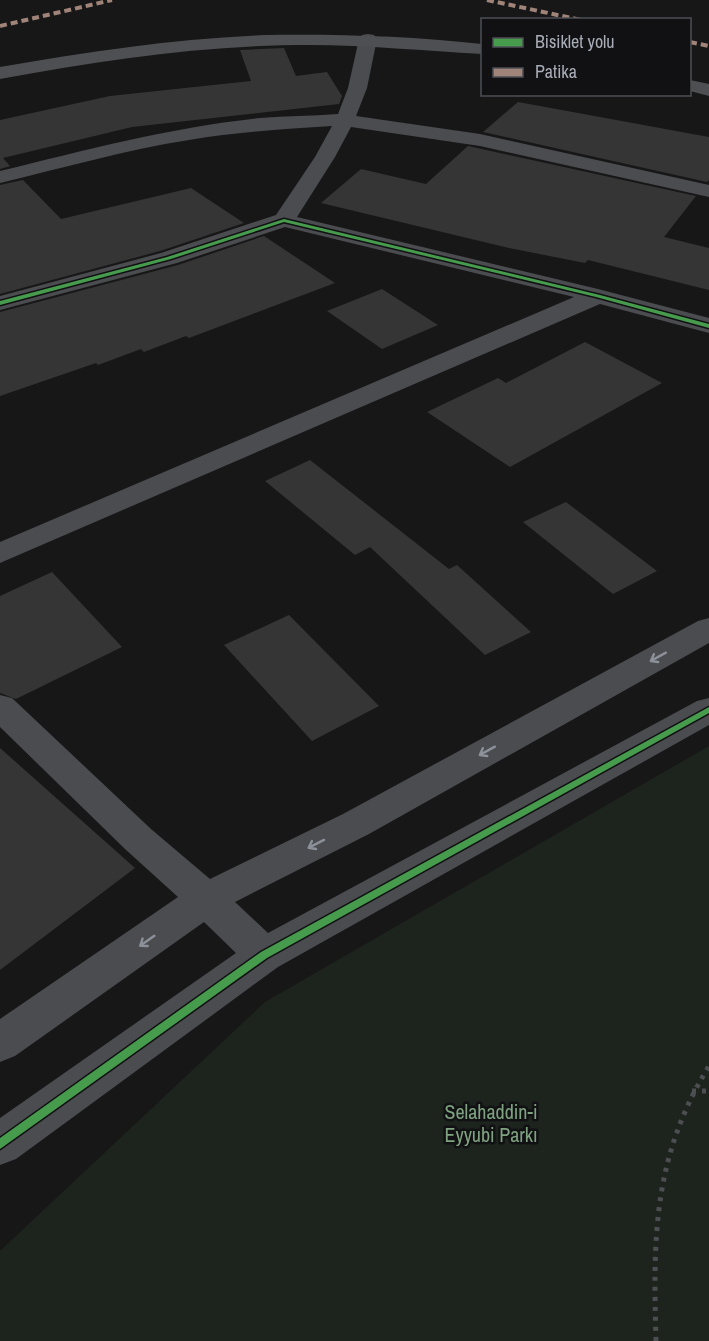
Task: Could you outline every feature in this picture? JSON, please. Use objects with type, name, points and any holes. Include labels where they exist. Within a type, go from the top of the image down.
[{"type":"main road","points":[[0,62],[134,42],[267,31],[384,31],[481,39]]},
{"type":"main road","points":[[0,73],[134,50],[239,42],[368,39],[481,50]]},
{"type":"main road","points":[[691,73],[709,77]]},
{"type":"main road","points":[[691,86],[709,90]]},
{"type":"street","points":[[284,220],[315,177],[344,120],[360,81],[368,39]]},
{"type":"street","points":[[0,177],[131,145],[189,134],[261,124],[344,120],[480,140],[709,191]]},
{"type":"street","points":[[0,303],[170,258],[284,220],[598,296],[709,326]]},
{"type":"street","points":[[0,553],[598,296]]},
{"type":"street","points":[[0,1043],[206,899],[356,824],[709,628]]},
{"type":"street","points":[[0,707],[264,955]]},
{"type":"street","points":[[0,1144],[264,955],[709,710]]},
{"type":"path","points":[[656,1341],[662,1179],[671,1145],[691,1091],[709,1066]]},
{"type":"path","points":[[691,1091],[709,1091]]},
{"type":"green space","name":"Selahaddin-i Eyyubi Parkı","points":[[709,746],[709,1341],[0,1341],[0,1251],[265,1002]]},
{"type":"building","points":[[284,48],[296,76],[327,72],[342,96],[339,104],[132,127],[3,158],[10,166],[0,169],[0,120],[110,96],[251,81],[240,50]]},
{"type":"building","points":[[518,102],[709,137],[709,180],[707,182],[483,132]]},
{"type":"building","points":[[468,146],[696,196],[664,237],[709,248],[709,290],[588,260],[585,263],[509,248],[321,203],[361,169],[426,184]]},
{"type":"building","points":[[23,180],[61,219],[191,188],[244,223],[160,251],[0,294],[0,185]]},
{"type":"building","points":[[264,236],[335,283],[189,338],[186,336],[144,352],[141,349],[0,396],[0,312],[178,265]]},
{"type":"building","points":[[382,289],[438,325],[382,349],[327,311]]},
{"type":"building","points":[[585,342],[662,383],[510,467],[427,412],[498,378],[506,383]]},
{"type":"building","points":[[310,460],[449,569],[457,565],[531,632],[485,655],[370,547],[355,555],[265,481]]},
{"type":"building","points":[[566,502],[657,571],[613,594],[523,522]]},
{"type":"building","points":[[52,572],[122,647],[16,699],[0,693],[0,596]]},
{"type":"building","points":[[289,615],[379,706],[312,741],[224,645]]},
{"type":"building","points":[[0,748],[135,868],[0,970]]},
{"type":"marked path","points":[[0,26],[112,0]]},
{"type":"marked path","points":[[487,0],[572,18]]},
{"type":"marked path","points":[[691,42],[709,46]]},
{"type":"cycle path","points":[[0,303],[169,258],[284,220],[598,296],[709,326]]},
{"type":"cycle path","points":[[0,1144],[264,955],[709,710]]}]
